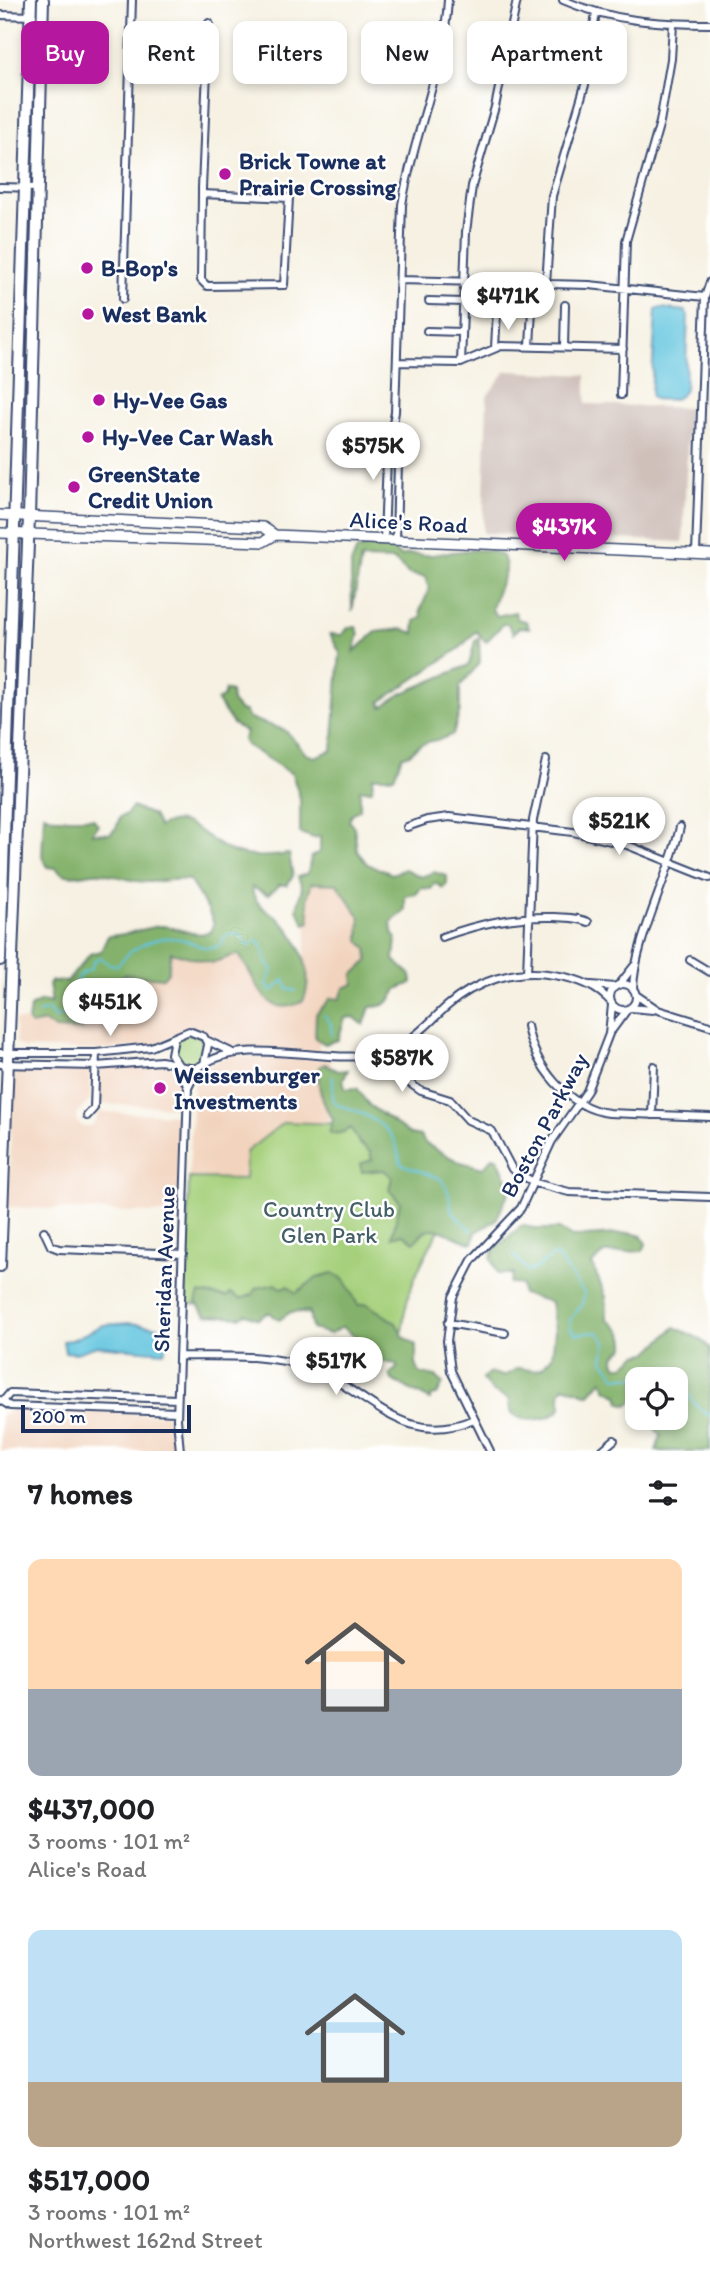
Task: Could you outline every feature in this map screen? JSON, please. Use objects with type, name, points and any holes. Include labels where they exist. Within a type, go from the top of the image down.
[{"type":"highway","points":[[0,960],[31,0]]},
{"type":"highway","points":[[0,1266],[4,1059],[12,963],[29,517],[43,0]]},
{"type":"highway","points":[[6,781],[12,792],[11,857],[15,869]]},
{"type":"highway","points":[[2,866],[9,870],[11,879],[8,948],[12,963]]},
{"type":"main road","name":"Alice's Road","points":[[0,516],[263,527],[275,535],[710,554]]},
{"type":"main road","name":"Alice's Road","points":[[0,533],[263,542],[275,535]]},
{"type":"street","points":[[123,299],[132,0]]},
{"type":"street","points":[[461,363],[472,186],[495,107],[517,0]]},
{"type":"street","points":[[562,0],[596,12],[645,23],[710,24]]},
{"type":"street","points":[[396,541],[398,463],[394,428],[402,205],[407,172],[434,89],[446,32],[448,2],[439,2]]},
{"type":"street","points":[[546,284],[552,196],[585,85],[596,12]]},
{"type":"street","points":[[0,15],[43,15]]},
{"type":"street","points":[[621,395],[626,241],[660,122],[671,59],[673,24]]},
{"type":"street","points":[[202,194],[289,198],[284,285],[203,284],[202,194],[207,84]]},
{"type":"street","points":[[0,187],[37,188]]},
{"type":"street","points":[[400,280],[625,288],[705,297]]},
{"type":"street","points":[[696,553],[705,297],[710,282]]},
{"type":"street","points":[[429,301],[464,302]]},
{"type":"street","points":[[564,347],[565,305]]},
{"type":"street","points":[[495,348],[497,309]]},
{"type":"street","points":[[530,346],[531,309]]},
{"type":"street","points":[[427,331],[462,332]]},
{"type":"street","points":[[397,362],[461,363],[495,348],[530,346],[622,349]]},
{"type":"street","points":[[384,540],[387,458],[394,428]]},
{"type":"street","points":[[527,973],[532,827],[545,760]]},
{"type":"street","points":[[407,827],[427,820],[449,817],[599,837],[710,878]]},
{"type":"street","points":[[629,1009],[634,992],[635,964],[671,863],[680,828]]},
{"type":"street","points":[[442,937],[495,920],[529,916],[588,922]]},
{"type":"street","points":[[690,960],[710,972]]},
{"type":"street","points":[[611,1004],[611,992],[635,964]]},
{"type":"street","points":[[4,1059],[158,1046],[189,1031],[231,1052],[360,1056],[390,1051],[417,1036],[447,1006],[474,987],[495,979],[527,973],[560,976],[589,985],[627,985],[658,1010]]},
{"type":"street","points":[[589,985],[621,1010],[658,1010],[710,1026]]},
{"type":"street","name":"Boston Parkway","points":[[609,1034],[611,1004]]},
{"type":"street","name":"Boston Parkway","points":[[490,1451],[451,1371],[448,1323],[453,1297],[463,1273],[521,1208],[535,1183],[552,1141],[581,1102],[609,1034],[629,1009]]},
{"type":"street","points":[[527,1026],[542,1065],[556,1083],[581,1102],[600,1112],[710,1117]]},
{"type":"street","points":[[174,1039],[171,1054],[177,1065]]},
{"type":"street","points":[[201,1066],[209,1053],[205,1040]]},
{"type":"street","points":[[390,1051],[408,1082],[421,1091],[450,1100],[468,1120],[497,1136],[512,1169],[535,1183],[569,1192],[710,1197]]},
{"type":"street","points":[[4,1059],[96,1066],[161,1061],[187,1070],[231,1052]]},
{"type":"street","points":[[87,1116],[94,1108],[96,1053]]},
{"type":"street","name":"Sheridan Avenue","points":[[177,1065],[188,1088],[177,1399],[180,1451]]},
{"type":"street","name":"Sheridan Avenue","points":[[188,1088],[201,1066]]},
{"type":"street","points":[[652,1115],[654,1066]]},
{"type":"street","points":[[44,1231],[51,1246],[59,1249],[183,1254]]},
{"type":"street","points":[[448,1323],[505,1333]]},
{"type":"street","points":[[179,1356],[263,1359],[306,1367],[346,1387],[384,1418],[417,1430],[448,1430],[474,1419]]},
{"type":"street","points":[[177,1399],[10,1393],[2,1400],[10,1406],[177,1412]]},
{"type":"street","points":[[601,1451],[614,1440]]},
{"type":"shaded area","points":[[506,371],[586,375],[586,404],[689,408],[683,542],[483,533],[487,396]]},
{"type":"shaded area","points":[[310,878],[358,879],[375,980],[320,1026],[319,1052],[227,1048],[191,1028],[154,1045],[98,1050],[23,1048],[16,1043],[15,1020],[79,1022],[156,951],[305,960]]},
{"type":"shaded area","points":[[229,1056],[331,1059],[329,1123],[284,1122],[245,1180],[189,1178],[193,1085],[204,1067]]},
{"type":"shaded area","points":[[162,1063],[177,1069],[184,1083],[182,1107],[99,1104],[99,1074],[104,1068]]},
{"type":"shaded area","points":[[21,1068],[90,1070],[90,1100],[76,1115],[77,1122],[84,1127],[93,1125],[100,1112],[180,1115],[183,1119],[180,1214],[8,1207],[13,1079]]},
{"type":"shaded area","points":[[13,1409],[166,1415],[172,1421],[176,1451],[0,1451],[1,1417]]},
{"type":"green space","points":[[373,546],[393,550],[401,556],[470,550],[501,555],[505,567],[492,610],[497,616],[515,612],[517,619],[526,621],[529,628],[519,627],[513,634],[508,624],[503,624],[486,642],[476,631],[460,648],[380,702],[382,707],[401,694],[469,665],[475,641],[479,638],[480,663],[460,686],[460,710],[453,734],[424,743],[402,756],[394,777],[373,777],[372,790],[360,790],[360,809],[352,814],[349,821],[354,827],[357,850],[367,864],[392,874],[405,869],[421,877],[434,872],[447,876],[447,884],[443,888],[435,883],[431,889],[421,888],[416,894],[405,896],[405,911],[391,922],[396,938],[394,960],[411,975],[412,983],[397,989],[387,1003],[370,1007],[364,1025],[354,1017],[345,1018],[338,1040],[325,1044],[315,1038],[316,1014],[331,998],[340,999],[344,988],[354,984],[353,975],[368,961],[367,948],[359,941],[360,917],[337,884],[312,883],[307,898],[310,922],[305,924],[297,909],[302,887],[298,877],[308,873],[311,857],[320,852],[320,836],[314,838],[300,833],[300,798],[292,774],[246,745],[243,740],[246,732],[233,724],[217,701],[223,697],[225,690],[231,692],[232,702],[240,711],[245,711],[248,718],[285,730],[306,754],[315,757],[332,750],[340,653],[330,634],[342,635],[348,628],[356,627],[359,634],[354,652],[376,632],[403,629],[414,633],[415,621],[422,617],[420,611],[429,590],[426,577],[409,574],[394,560],[361,559],[352,612],[351,564],[357,549]]},
{"type":"green space","points":[[132,807],[153,815],[159,827],[170,822],[189,824],[233,852],[261,856],[289,854],[293,876],[287,885],[279,885],[268,895],[252,887],[256,900],[290,930],[300,949],[307,970],[303,1001],[289,1006],[278,1006],[269,1001],[238,954],[212,963],[171,952],[168,972],[163,978],[125,975],[96,986],[84,1000],[82,1007],[89,1022],[81,1030],[55,1029],[45,1022],[31,1025],[28,1022],[30,1007],[41,1001],[52,1003],[49,984],[52,981],[67,982],[90,954],[101,951],[108,936],[162,926],[193,933],[211,932],[214,924],[189,880],[141,882],[102,873],[72,876],[48,867],[42,857],[44,814],[54,818],[93,818],[98,825],[92,833],[110,834],[116,828],[120,817],[127,814]]},
{"type":"green space","points":[[190,1034],[201,1039],[206,1050],[201,1061],[190,1066],[179,1061],[174,1050],[179,1039]]},
{"type":"green space","points":[[325,1064],[338,1071],[348,1070],[343,1079],[345,1089],[357,1088],[369,1105],[410,1134],[420,1136],[426,1144],[457,1161],[483,1168],[493,1157],[498,1159],[511,1188],[496,1220],[476,1232],[473,1243],[432,1229],[425,1231],[414,1242],[403,1234],[392,1237],[400,1202],[389,1190],[392,1177],[384,1170],[362,1172],[360,1164],[372,1160],[370,1152],[359,1143],[351,1128],[341,1133],[329,1134],[333,1119],[323,1100],[318,1080],[319,1067]]},
{"type":"green space","name":"Country Club Glen Park","points":[[284,1122],[367,1125],[441,1227],[425,1256],[407,1300],[402,1349],[314,1316],[286,1309],[185,1304],[189,1178],[245,1179],[246,1152]]},
{"type":"green space","points":[[522,1225],[536,1229],[559,1229],[572,1237],[631,1233],[642,1236],[646,1244],[643,1251],[604,1253],[592,1264],[606,1297],[607,1318],[624,1336],[625,1347],[616,1355],[614,1362],[617,1366],[624,1366],[637,1355],[648,1353],[675,1327],[700,1339],[710,1348],[710,1451],[656,1451],[661,1435],[656,1430],[688,1430],[688,1367],[625,1367],[625,1404],[620,1402],[618,1395],[607,1390],[602,1380],[589,1395],[564,1386],[560,1393],[561,1408],[550,1416],[530,1420],[511,1413],[508,1398],[493,1392],[482,1379],[490,1373],[504,1376],[518,1368],[542,1368],[552,1356],[555,1331],[551,1302],[522,1294],[521,1285],[510,1283],[513,1274],[498,1274],[491,1258],[495,1249]]},
{"type":"green space","points":[[332,1273],[344,1279],[358,1305],[367,1304],[396,1323],[403,1336],[416,1345],[416,1364],[420,1374],[436,1376],[443,1384],[437,1395],[431,1396],[430,1400],[392,1380],[390,1374],[397,1368],[396,1364],[379,1361],[366,1345],[342,1327],[330,1334],[312,1329],[309,1311],[291,1312],[279,1320],[269,1312],[258,1319],[246,1314],[240,1317],[206,1315],[196,1302],[199,1293],[227,1297],[231,1293],[240,1299],[252,1295],[257,1288],[276,1284],[281,1288],[288,1286],[296,1293],[318,1277]]},
{"type":"water","points":[[661,308],[685,311],[688,316],[685,389],[680,396],[668,400],[654,399],[651,396],[656,310]]},
{"type":"water","points":[[130,1323],[164,1328],[169,1339],[164,1352],[97,1346],[76,1353],[65,1352],[63,1341],[72,1340],[103,1325]]},
{"type":"waterway","points":[[38,1013],[48,1010],[55,1018],[78,1007],[75,989],[77,980],[91,969],[94,961],[100,957],[109,964],[118,965],[140,946],[168,938],[210,948],[219,946],[227,934],[240,934],[248,946],[256,941],[261,943],[266,961],[273,970],[266,983],[271,992],[284,980],[288,989],[296,991]]},
{"type":"waterway","points":[[324,1015],[331,1024],[332,1036]]},
{"type":"waterway","points":[[333,1077],[333,1099],[337,1105],[376,1121],[389,1132],[395,1141],[401,1164],[441,1179],[448,1191],[452,1212],[472,1231]]},
{"type":"waterway","points":[[514,1255],[528,1271],[556,1255],[584,1293],[583,1304],[570,1319],[571,1329],[576,1334],[598,1332],[606,1342],[603,1360],[616,1377],[650,1377],[666,1371],[674,1375],[697,1406],[710,1415]]},
{"type":"place","name":"Brick Towne at Prairie Crossing","points":[[225,174]]},
{"type":"place","name":"B-Bop's","points":[[87,268]]},
{"type":"place","name":"West Bank","points":[[88,314]]},
{"type":"place","name":"Hy-Vee Gas","points":[[99,400]]},
{"type":"place","name":"Hy-Vee Car Wash","points":[[88,437]]},
{"type":"place","name":"GreenState Credit Union","points":[[74,487]]},
{"type":"place","name":"Weissenburger Investments","points":[[160,1088]]}]
